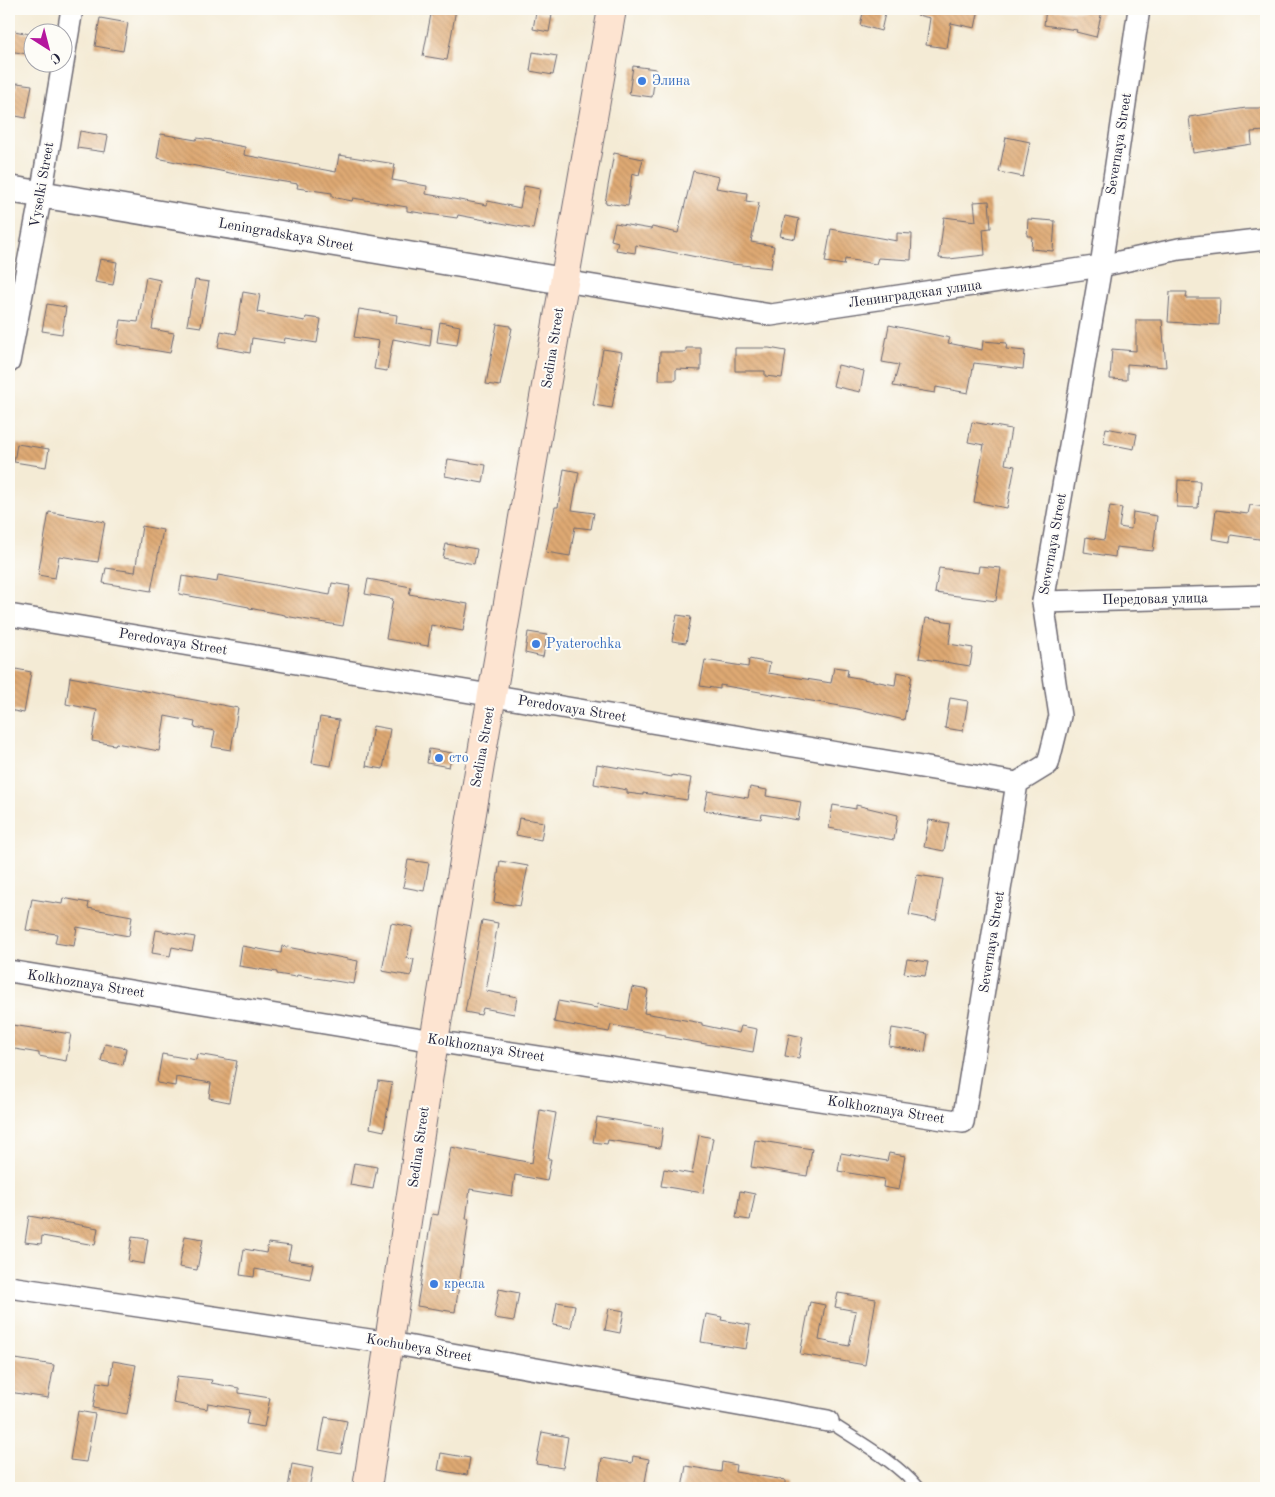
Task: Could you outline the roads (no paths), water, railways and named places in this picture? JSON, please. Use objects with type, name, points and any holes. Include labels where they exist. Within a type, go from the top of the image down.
[{"type":"main road","name":"Sedina Street","points":[[367,1488],[434,1040],[492,695],[612,9]]},
{"type":"street","name":"Vyselki Street","points":[[9,362],[41,194],[72,9]]},
{"type":"street","name":"Severnaya Street","points":[[963,1122],[1018,783],[1048,764],[1060,716],[1043,602],[1100,266],[1139,9]]},
{"type":"street","name":"Leningradskaya Street","points":[[9,189],[564,281]]},
{"type":"street","name":"Ленинградская улица","points":[[564,281],[771,315],[1100,266],[1179,249],[1266,239]]},
{"type":"street","name":"Передовая улица","points":[[1043,602],[1266,596]]},
{"type":"street","name":"Peredovaya Street","points":[[9,615],[1018,783]]},
{"type":"street","name":"Kolkhoznaya Street","points":[[9,971],[434,1040],[963,1122]]},
{"type":"street","name":"Kochubeya Street","points":[[9,1287],[390,1343],[828,1421]]},
{"type":"lane","points":[[828,1421],[894,1465],[918,1488]]},
{"type":"place","name":"Элина","points":[[642,81]]},
{"type":"place","name":"Pyaterochka","points":[[536,644]]},
{"type":"place","name":"сто","points":[[439,758]]},
{"type":"place","name":"кресла","points":[[434,1284]]}]
